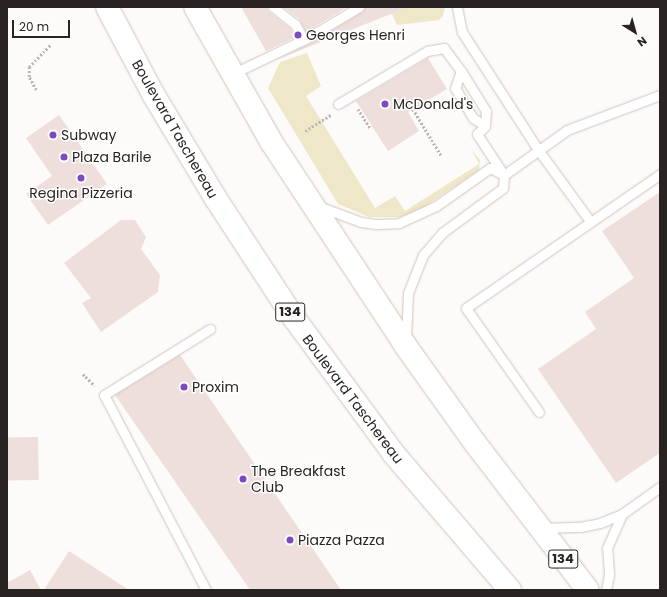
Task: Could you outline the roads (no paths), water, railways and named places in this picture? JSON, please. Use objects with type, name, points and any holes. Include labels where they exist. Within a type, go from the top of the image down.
[{"type":"main road","name":"Boulevard Taschereau","points":[[106,7],[153,94],[216,199],[294,318],[386,444],[510,590]]},
{"type":"main road","name":"134","points":[[195,7],[232,75],[310,202],[405,345],[539,528],[588,590]]},
{"type":"lane","points":[[273,7],[296,24],[304,40]]},
{"type":"lane","points":[[232,75],[304,40],[352,14],[360,7]]},
{"type":"lane","points":[[457,7],[462,32],[539,151],[590,221]]},
{"type":"lane","points":[[338,104],[427,51],[444,48],[462,71],[486,111],[485,126],[476,134],[504,175],[502,188],[443,232],[423,254],[408,293],[405,345]]},
{"type":"lane","points":[[462,71],[455,88],[473,118],[485,126]]},
{"type":"lane","points":[[504,175],[567,130],[660,95]]},
{"type":"lane","points":[[310,202],[352,219],[388,225],[419,215],[490,168],[504,175]]},
{"type":"lane","points":[[539,412],[466,308],[660,174]]},
{"type":"lane","points":[[206,590],[104,394],[210,329]]},
{"type":"lane","points":[[539,528],[591,525],[622,514],[660,487]]},
{"type":"lane","points":[[606,590],[609,574],[607,548],[622,514]]},
{"type":"place","name":"Georges Henri","points":[[298,35]]},
{"type":"place","name":"McDonald's","points":[[385,104]]},
{"type":"place","name":"Subway","points":[[53,135]]},
{"type":"place","name":"Plaza Barile","points":[[64,157]]},
{"type":"place","name":"Regina Pizzeria","points":[[81,178]]},
{"type":"place","name":"Proxim","points":[[184,387]]},
{"type":"place","name":"The Breakfast Club","points":[[243,479]]},
{"type":"place","name":"Piazza Pazza","points":[[290,540]]}]
